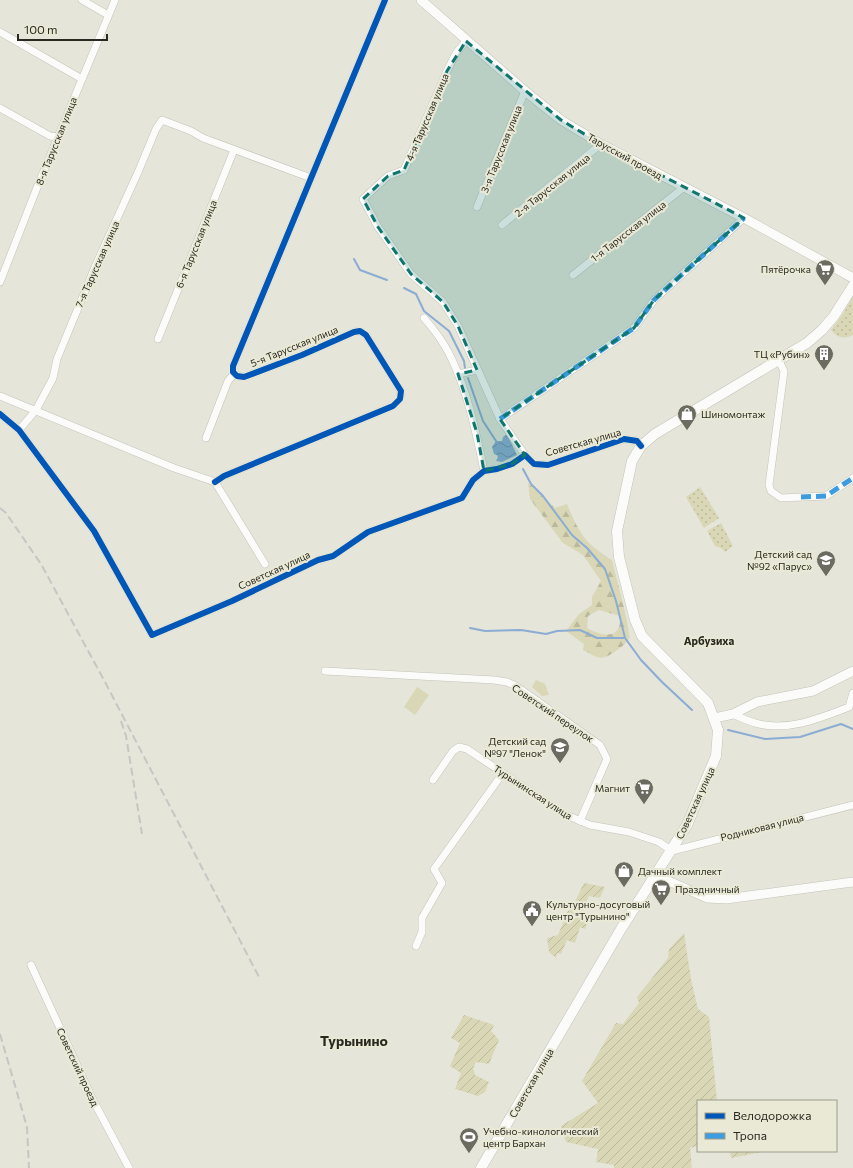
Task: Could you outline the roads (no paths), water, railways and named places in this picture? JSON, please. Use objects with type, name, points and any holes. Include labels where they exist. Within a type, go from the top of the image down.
[{"type":"main road","name":"Советская улица","points":[[481,1168],[621,929],[672,851],[687,825],[716,756],[718,730],[715,718],[708,702],[642,636],[627,590],[619,557],[617,531],[627,478],[632,461],[641,446],[655,434],[806,343],[822,330],[834,316],[853,286]]},
{"type":"street","points":[[82,0],[108,16]]},
{"type":"street","name":"8-я Тарусская улица","points":[[0,281],[58,136],[115,0]]},
{"type":"street","name":"5-я Тарусская улица","points":[[215,482],[224,476],[393,406],[400,399],[402,391],[366,335],[360,331],[354,332],[302,355],[244,377],[237,376],[233,366],[386,0]]},
{"type":"street","name":"Тарусский проезд","points":[[421,0],[466,41],[561,120],[601,144],[683,188],[744,218],[853,278]]},
{"type":"street","points":[[0,32],[82,80]]},
{"type":"street","name":"4-я Тарусская улица","points":[[363,199],[388,176],[404,170],[447,71],[456,53],[466,41]]},
{"type":"street","name":"3-я Тарусская улица","points":[[478,207],[525,91]]},
{"type":"street","points":[[0,108],[50,136],[58,136]]},
{"type":"street","name":"7-я Тарусская улица","points":[[19,430],[36,410],[53,378],[57,359],[95,267],[156,129],[162,120],[234,150]]},
{"type":"street","name":"2-я Тарусская улица","points":[[502,225],[601,144]]},
{"type":"street","points":[[234,150],[311,178]]},
{"type":"street","name":"6-я Тарусская улица","points":[[158,339],[234,150]]},
{"type":"street","name":"1-я Тарусская улица","points":[[573,275],[683,188]]},
{"type":"street","name":"Советская улица","points":[[363,199],[378,227],[411,274],[443,302],[458,326],[500,419],[525,456],[534,464],[548,465],[624,439],[636,442],[641,446]]},
{"type":"street","points":[[500,419],[634,328],[654,300],[744,218]]},
{"type":"street","points":[[424,318],[442,340],[458,374],[477,433],[484,471],[497,469],[512,464],[525,456]]},
{"type":"street","points":[[778,360],[784,371],[769,485],[771,491],[781,498],[826,496],[853,478]]},
{"type":"street","points":[[458,374],[477,370]]},
{"type":"street","points":[[206,438],[228,381],[235,373]]},
{"type":"street","points":[[0,396],[174,468],[215,482],[265,564]]},
{"type":"street","name":"Советская улица","points":[[0,414],[19,430],[94,531],[152,635],[232,601],[318,560],[333,556],[368,532],[462,498],[473,480],[484,471]]},
{"type":"street","name":"Советский переулок","points":[[326,671],[494,680],[507,682],[516,686],[588,735],[600,745],[605,754],[607,759],[580,821]]},
{"type":"street","points":[[715,718],[732,714],[757,702],[813,691],[853,671]]},
{"type":"street","points":[[732,714],[758,724],[781,727],[813,721],[849,707],[853,693]]},
{"type":"street","name":"Турынинская улица","points":[[433,780],[453,751],[460,747],[467,749],[564,814],[590,825],[629,832],[660,842],[672,851]]},
{"type":"street","points":[[416,946],[422,932],[422,918],[442,883],[434,869],[503,773]]},
{"type":"street","name":"Родниковая улица","points":[[672,851],[853,805]]},
{"type":"street","points":[[655,875],[707,898],[726,899],[853,882]]},
{"type":"street","name":"Советский проезд","points":[[31,965],[93,1100],[129,1168]]},
{"type":"water","points":[[507,434],[517,455],[502,462],[496,461],[498,457],[494,454],[492,447],[496,441],[502,441],[503,437]]},
{"type":"waterway","points":[[354,259],[360,270],[387,280]]},
{"type":"waterway","points":[[404,288],[416,294],[424,311],[449,331],[464,361],[465,368]]},
{"type":"waterway","points":[[468,378],[483,421],[498,444]]},
{"type":"waterway","points":[[523,469],[531,484],[543,496],[572,535],[587,548],[605,569],[616,601],[625,638],[641,660],[692,710]]},
{"type":"waterway","points":[[470,628],[485,631],[521,630],[546,634],[557,631],[580,630],[597,638],[625,638]]},
{"type":"waterway","points":[[728,730],[765,739],[800,737],[841,724],[853,729]]},
{"type":"railway","points":[[0,508],[6,513],[41,564],[105,682],[259,977]]},
{"type":"railway","points":[[121,721],[126,736],[142,834]]},
{"type":"railway","points":[[0,1034],[27,1127],[29,1168]]},
{"type":"place","name":"Пятёрочка","points":[[825,286]]},
{"type":"place","name":"ТЦ «Рубин»","points":[[824,371]]},
{"type":"place","name":"Шиномонтаж","points":[[687,431]]},
{"type":"place","name":"Детский сад №92 «Парус»","points":[[826,577]]},
{"type":"place","name":"Детский сад №97 \"Ленок\"","points":[[560,764]]},
{"type":"place","name":"Магнит","points":[[644,805]]},
{"type":"place","name":"Дачный комплект","points":[[624,888]]},
{"type":"place","name":"Праздничный","points":[[661,906]]},
{"type":"place","name":"Культурно-досуговый центр \"Турынино\"","points":[[532,927]]},
{"type":"place","name":"Учебно-кинологический центр Бархан","points":[[469,1154]]},
{"type":"district","name":"Арбузиха","points":[[709,640]]},
{"type":"district","name":"Турынино","points":[[354,1040]]}]
